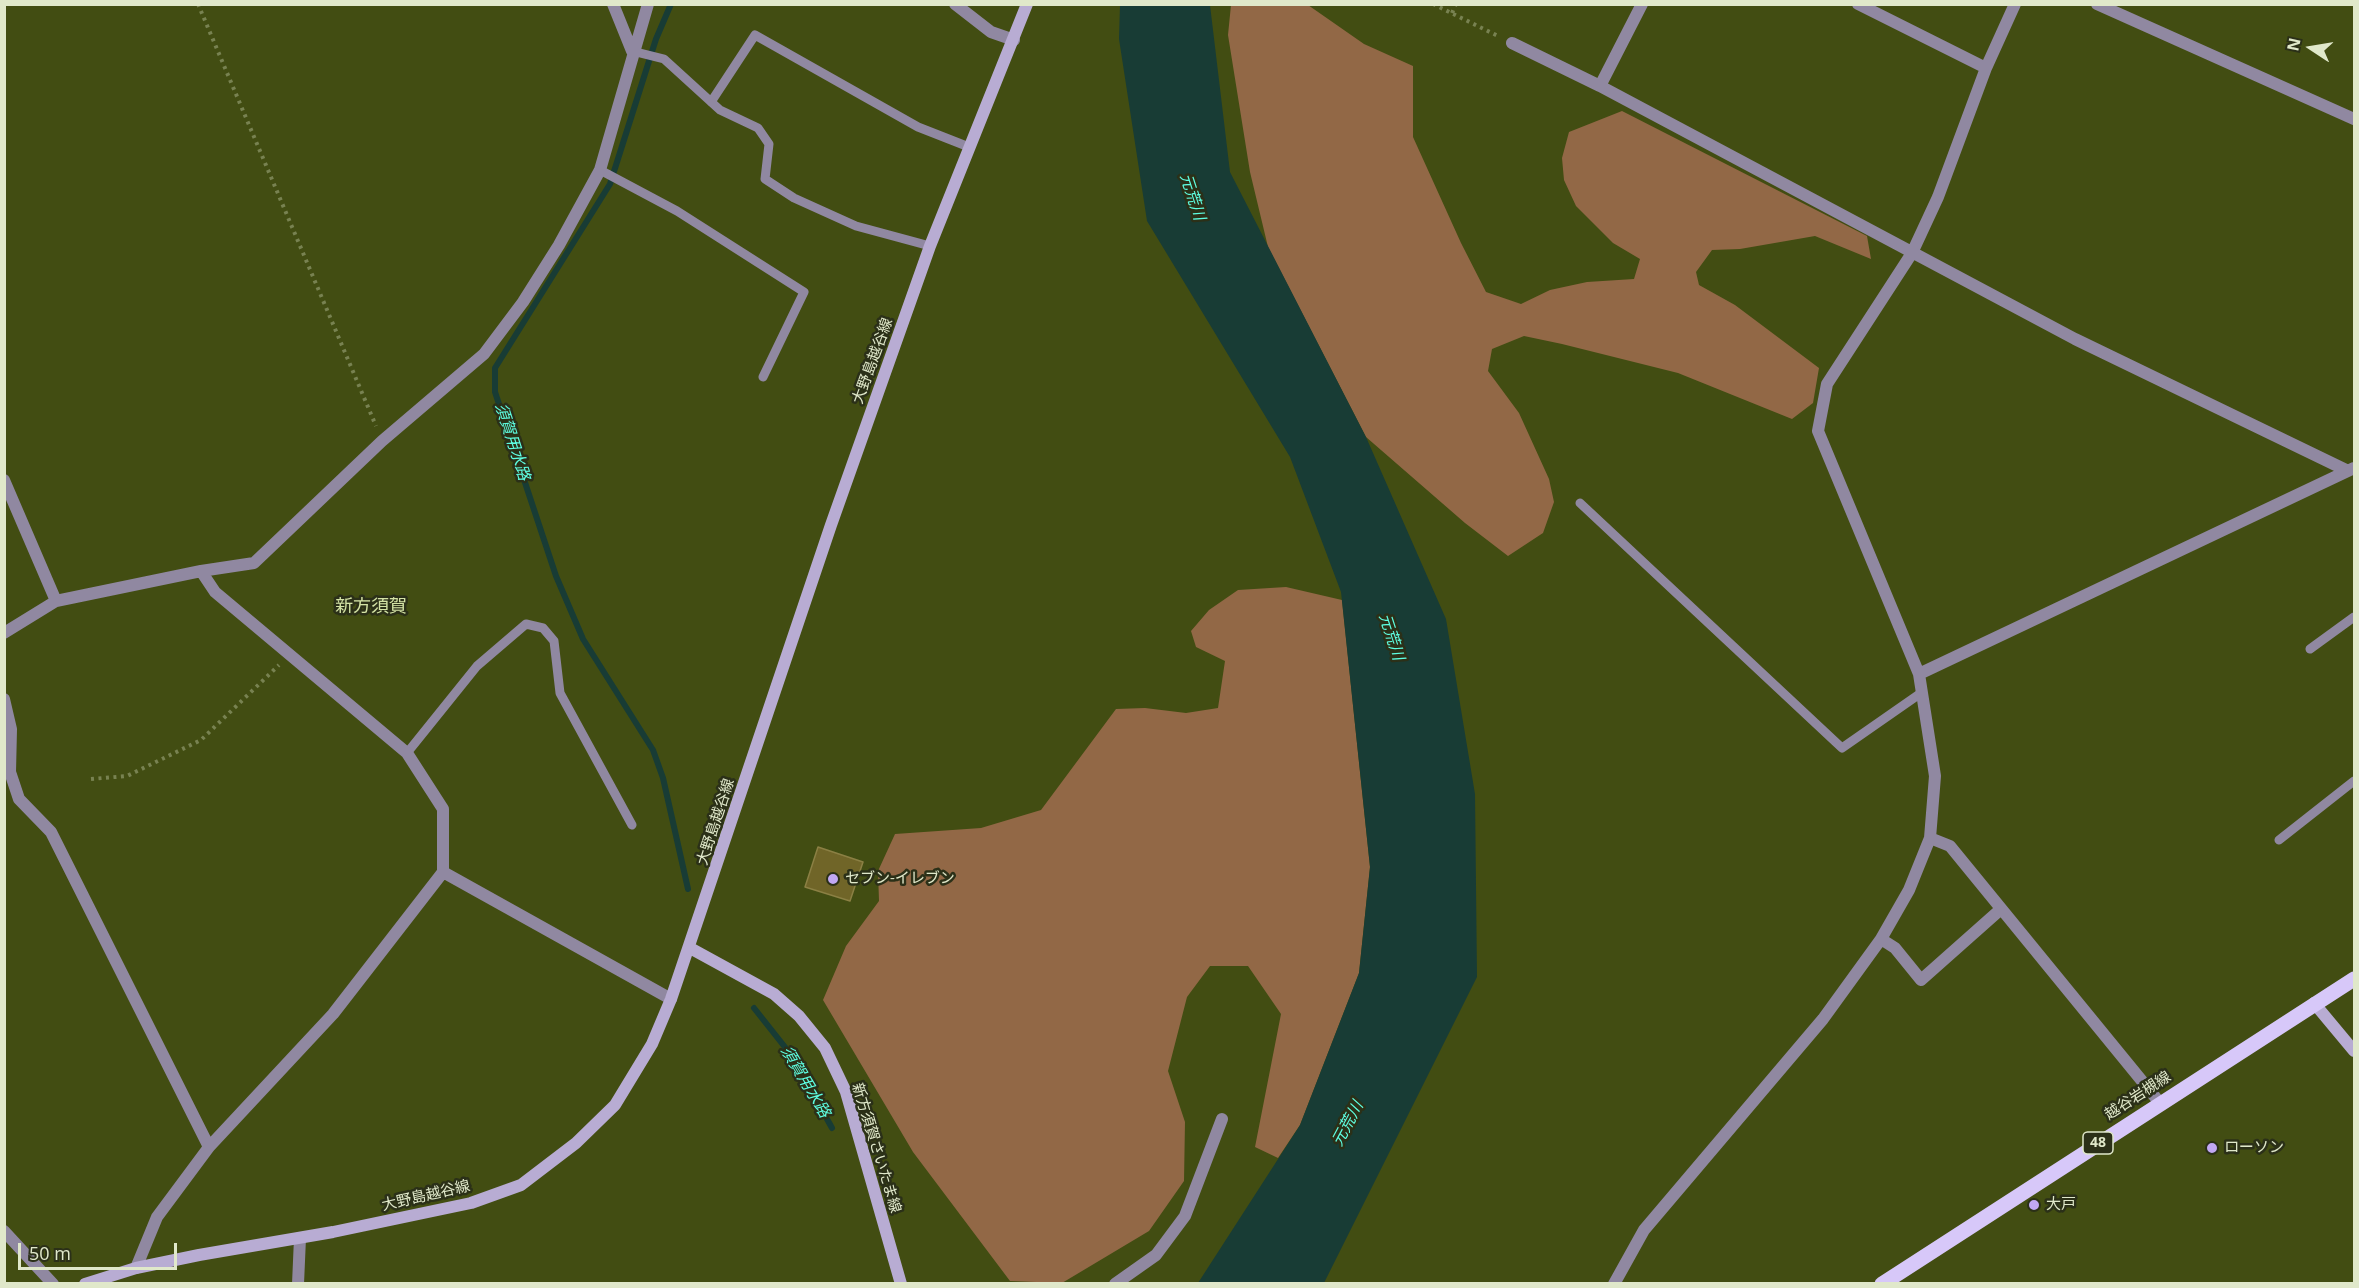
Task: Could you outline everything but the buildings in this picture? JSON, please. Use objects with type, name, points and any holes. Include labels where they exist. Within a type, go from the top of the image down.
[{"type":"main road","name":"大野島越谷線","points":[[85,1284],[106,1280],[136,1268],[471,1203],[521,1185],[576,1143],[615,1105],[652,1044],[671,999],[831,525],[930,246],[1027,4]]},
{"type":"main road","name":"新方須賀さいたま線","points":[[690,948],[774,994],[799,1016],[825,1048],[846,1092],[901,1284]]},
{"type":"main road","name":"越谷岩槻線","points":[[1882,1284],[2355,979]]},
{"type":"main road","points":[[2314,1004],[2355,1051]]},
{"type":"street","points":[[613,4],[638,52]]},
{"type":"street","points":[[4,633],[56,601],[201,571],[254,563],[382,441],[484,354],[523,302],[604,172],[638,52],[648,4]]},
{"type":"street","points":[[955,4],[991,32],[1014,40]]},
{"type":"street","points":[[1600,86],[1642,4]]},
{"type":"street","points":[[1614,1284],[1644,1230],[1823,1019],[1881,939],[1909,890],[1930,838],[1935,776],[1919,674],[1818,430],[1827,384],[1912,253],[1938,196],[1986,68],[2015,4]]},
{"type":"street","points":[[2097,4],[2355,118]]},
{"type":"street","points":[[1860,5],[1986,68]]},
{"type":"street","points":[[1512,43],[1600,86],[2075,339],[2350,469]]},
{"type":"street","points":[[1919,674],[2350,469]]},
{"type":"street","points":[[4,480],[56,601]]},
{"type":"street","points":[[136,1268],[157,1218],[209,1147],[333,1014],[443,872],[443,809],[407,753],[215,592],[201,571]]},
{"type":"street","points":[[4,699],[11,729],[10,772],[19,799],[51,832],[209,1147]]},
{"type":"street","points":[[1930,838],[1950,846],[2160,1103]]},
{"type":"street","points":[[443,872],[671,999]]},
{"type":"street","points":[[1881,939],[1895,948],[1921,980],[2001,909]]},
{"type":"street","points":[[1115,1284],[1156,1255],[1185,1216],[1222,1119]]},
{"type":"street","points":[[4,1231],[52,1284]]},
{"type":"street","points":[[298,1284],[300,1238]]},
{"type":"lane","points":[[711,102],[755,35],[918,127],[969,147]]},
{"type":"lane","points":[[638,52],[664,59],[720,110],[758,128],[769,144],[765,179],[774,186],[794,198],[856,226],[930,246]]},
{"type":"lane","points":[[604,172],[676,211],[804,292],[763,377]]},
{"type":"lane","points":[[1580,503],[1842,748],[1921,693]]},
{"type":"lane","points":[[2310,650],[2355,616]]},
{"type":"lane","points":[[407,753],[477,666],[526,624],[543,628],[554,641],[560,693],[632,825]]},
{"type":"lane","points":[[2279,840],[2355,781]]},
{"type":"path","points":[[198,4],[382,441]]},
{"type":"path","points":[[1433,4],[1512,43]]},
{"type":"path","points":[[1452,13],[1456,4]]},
{"type":"path","points":[[91,779],[127,776],[201,740],[289,654]]},
{"type":"shaded area","points":[[1231,5],[1308,5],[1364,44],[1413,66],[1413,137],[1486,292],[1521,304],[1550,290],[1587,282],[1634,279],[1640,259],[1613,243],[1576,206],[1564,180],[1562,158],[1569,132],[1622,111],[1867,236],[1871,259],[1815,236],[1740,249],[1712,250],[1696,272],[1699,285],[1735,305],[1819,368],[1813,403],[1792,419],[1678,373],[1562,344],[1524,336],[1492,349],[1488,371],[1519,413],[1549,479],[1554,502],[1543,533],[1508,556],[1465,523],[1366,437],[1268,247],[1250,172],[1228,35]]},
{"type":"shaded area","points":[[1286,587],[1342,600],[1370,867],[1359,973],[1300,1125],[1278,1158],[1255,1147],[1281,1014],[1248,966],[1210,966],[1187,997],[1168,1071],[1185,1122],[1184,1181],[1149,1231],[1062,1283],[1010,1281],[913,1152],[823,1000],[846,946],[879,901],[878,871],[895,834],[981,828],[1041,810],[1116,709],[1145,708],[1186,713],[1218,708],[1225,661],[1196,647],[1191,631],[1209,610],[1238,590]]},
{"type":"water","name":"元荒川","points":[[1120,5],[1210,5],[1230,172],[1366,437],[1446,619],[1475,794],[1477,977],[1324,1283],[1198,1283],[1300,1125],[1359,973],[1370,867],[1341,592],[1290,457],[1147,221],[1119,39]]},
{"type":"waterway","name":"須賀用水路","points":[[671,4],[656,39],[610,184],[495,368],[495,392],[556,576],[583,639],[653,750],[663,778],[688,889]]},
{"type":"waterway","name":"須賀用水路","points":[[754,1008],[792,1056],[832,1128]]},
{"type":"place","name":"セブン-イレブン","points":[[833,879]]},
{"type":"place","name":"ローソン","points":[[2212,1148]]},
{"type":"place","name":"大戸","points":[[2034,1205]]},
{"type":"district","name":"新方須賀","points":[[371,607]]}]
